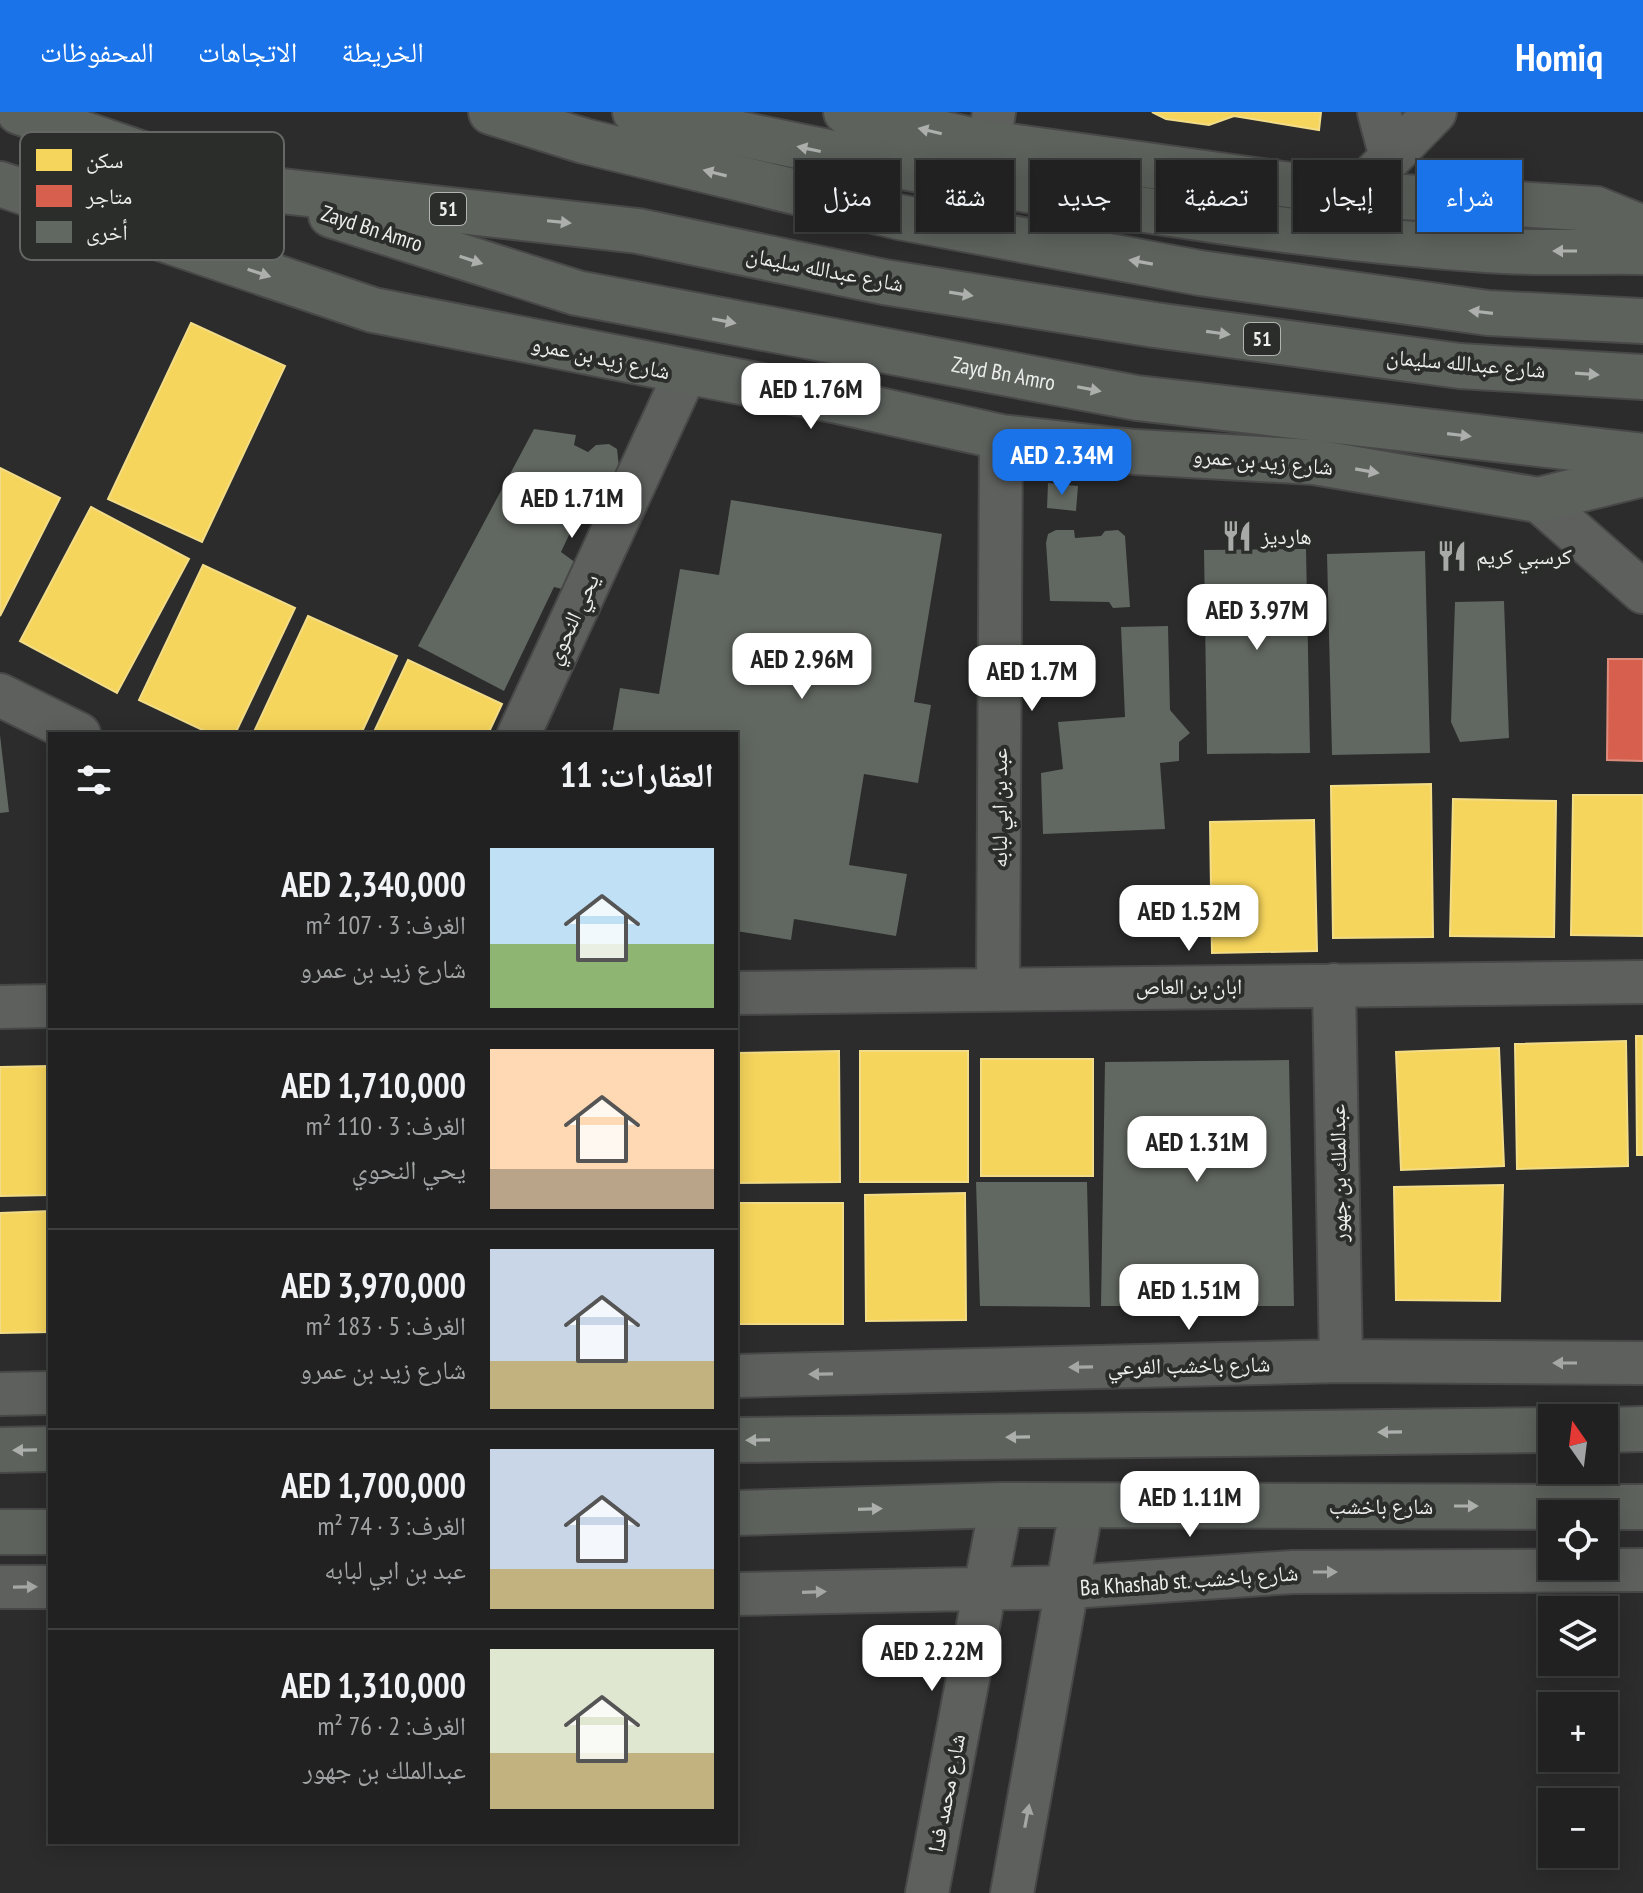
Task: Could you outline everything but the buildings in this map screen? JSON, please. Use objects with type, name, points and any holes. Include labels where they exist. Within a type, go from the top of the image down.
[{"type":"main road","name":"شارع عبدالله سليمان","points":[[19,112],[78,132]]},
{"type":"main road","points":[[491,112],[584,141],[899,217],[1200,273],[1458,309],[1643,321]]},
{"type":"main road","points":[[635,112],[884,165],[1185,217],[1488,251],[1643,252]]},
{"type":"main road","points":[[846,112],[992,128],[1293,183]]},
{"type":"main road","name":"شارع زيد بن عمرو","points":[[0,184],[20,191]]},
{"type":"main road","name":"شارع عبدالله سليمان","points":[[284,191],[638,231],[884,282],[1155,325],[1460,366],[1643,377]]},
{"type":"main road","points":[[1401,197],[1596,209],[1643,228]]},
{"type":"main road","name":"Zayd Bn Amro","points":[[284,201],[577,293],[1137,398],[1643,456]]},
{"type":"main road","name":"شارع زيد بن عمرو","points":[[225,260],[373,310],[685,374],[838,401],[989,434],[1093,447],[1314,462],[1538,500],[1643,474]]},
{"type":"main road","points":[[950,363],[989,434]]},
{"type":"main road","points":[[1093,447],[1137,398]]},
{"type":"main road","points":[[1618,1430],[1643,1429]]},
{"type":"main road","points":[[738,1440],[1538,1430]]},
{"type":"main road","points":[[0,1450],[48,1449]]},
{"type":"main road","name":"شارع باخشب","points":[[738,1513],[1001,1505],[1643,1507]]},
{"type":"main road","points":[[0,1532],[48,1532]]},
{"type":"street","points":[[1379,112],[1391,157]]},
{"type":"street","points":[[1388,160],[1435,112]]},
{"type":"street","name":"يحي النحوي","points":[[520,732],[685,374]]},
{"type":"street","name":"عبد بن ابي لبابه","points":[[989,434],[998,988]]},
{"type":"street","points":[[1538,500],[1643,592]]},
{"type":"street","points":[[0,695],[75,732]]},
{"type":"street","name":"ابان بن العاص","points":[[738,993],[1643,982]]},
{"type":"street","name":"عبدالملك بن جهور","points":[[1334,985],[1341,1361]]},
{"type":"street","points":[[0,1007],[48,1006]]},
{"type":"street","name":"شارع باخشب الفرعي","points":[[738,1376],[1341,1361],[1643,1363]]},
{"type":"street","points":[[0,1394],[48,1393]]},
{"type":"street","name":"شارع محمد فدا","points":[[927,1893],[1001,1505]]},
{"type":"street","points":[[1012,1893],[1070,1587],[1082,1505]]},
{"type":"street","name":"Ba Khashab st. شارع باخشب","points":[[738,1594],[1070,1587],[1293,1572],[1643,1570]]},
{"type":"street","points":[[0,1587],[48,1587]]},
{"type":"place","name":"هارديز","points":[[1237,536]]},
{"type":"place","name":"كرسبي كريم","points":[[1452,556]]}]
